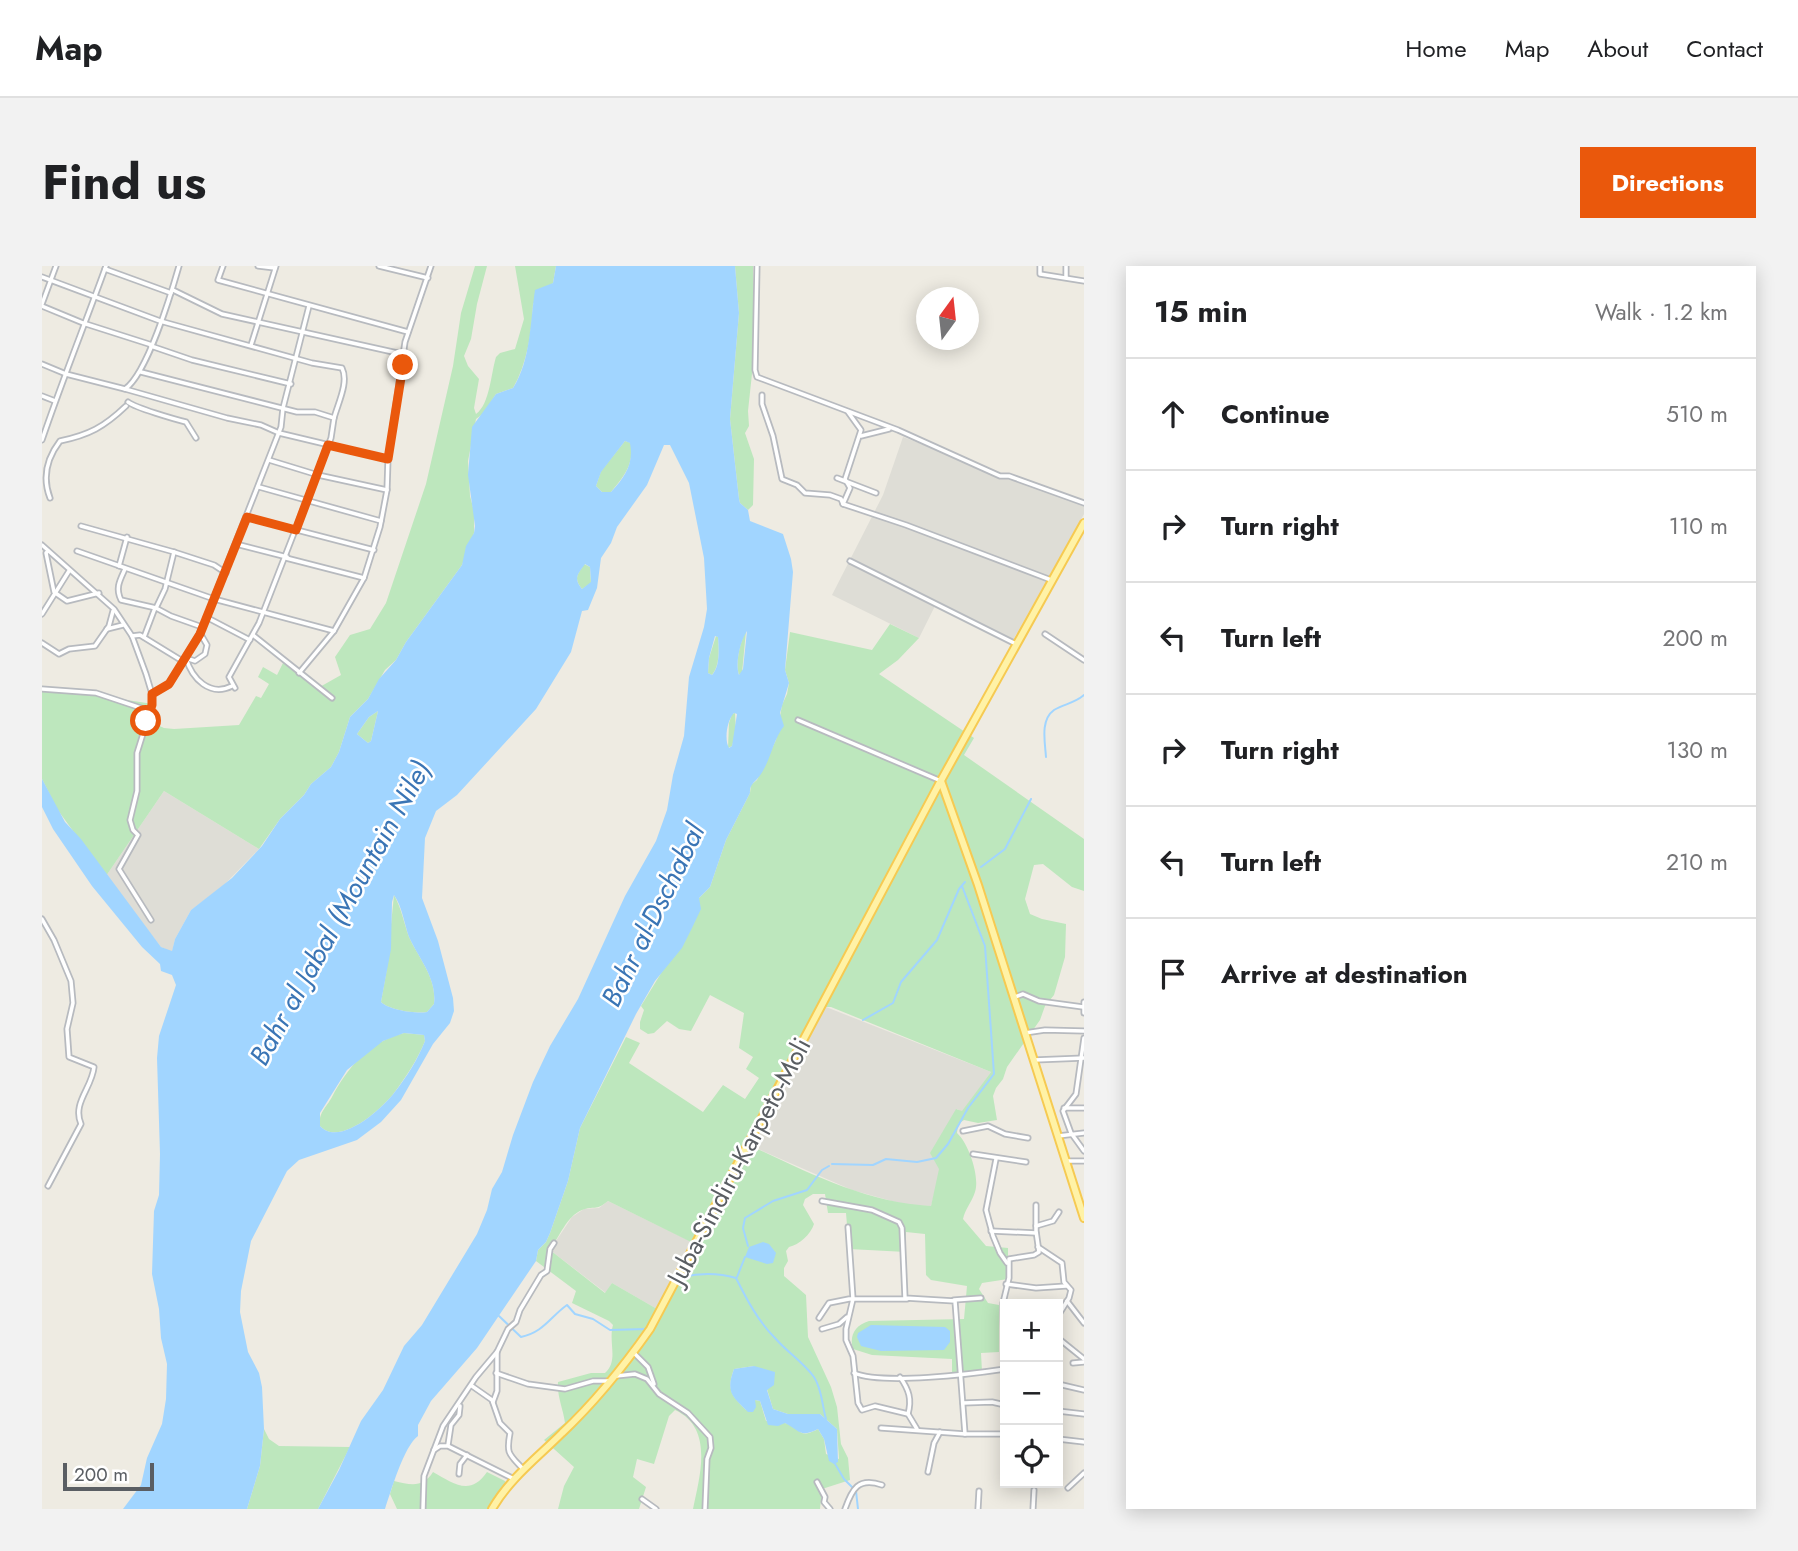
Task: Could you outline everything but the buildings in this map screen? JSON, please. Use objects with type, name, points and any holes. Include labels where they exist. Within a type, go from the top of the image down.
[{"type":"main road","name":"Juba-Sindiru-Karpeto-Moli","points":[[492,1509],[523,1469],[562,1434],[612,1378],[655,1319],[941,781],[1084,523]]},
{"type":"main road","points":[[941,781],[973,871],[1084,1217]]},
{"type":"street","points":[[57,266],[42,305],[83,323],[192,360],[291,384]]},
{"type":"street","points":[[125,389],[141,372],[179,266]]},
{"type":"street","points":[[223,266],[218,280],[408,332]]},
{"type":"street","points":[[251,345],[276,267],[258,266]]},
{"type":"street","points":[[379,266],[428,279]]},
{"type":"street","points":[[299,673],[334,631],[364,578],[374,550],[387,490],[388,459],[402,372],[402,355],[431,266]]},
{"type":"street","points":[[757,266],[755,375],[1000,476],[1009,476],[1084,503]]},
{"type":"street","points":[[1040,266],[1040,274],[1084,281]]},
{"type":"street","points":[[1066,266],[1066,277]]},
{"type":"street","points":[[42,440],[44,427],[83,323],[96,298],[105,267],[172,291],[222,314],[402,355]]},
{"type":"street","points":[[42,277],[160,321],[344,370],[344,382],[318,475],[264,612],[229,677],[234,687],[213,690],[194,677],[185,660]]},
{"type":"street","points":[[152,694],[169,684],[185,660],[200,634],[226,573],[278,433],[309,306]]},
{"type":"street","points":[[42,365],[66,374],[261,425],[278,433],[388,459]]},
{"type":"street","points":[[141,372],[297,412],[316,412],[334,418]]},
{"type":"street","points":[[762,395],[782,480],[797,485],[805,493],[834,496],[841,499],[843,504],[1054,581]]},
{"type":"street","points":[[42,396],[55,401]]},
{"type":"street","points":[[50,498],[46,471],[61,440],[71,440],[101,428],[127,404],[174,420],[185,421],[195,438]]},
{"type":"street","points":[[847,411],[860,425],[861,436]]},
{"type":"street","points":[[845,480],[854,457],[856,442],[861,436],[889,428]]},
{"type":"street","points":[[269,460],[318,475],[387,490]]},
{"type":"street","points":[[837,478],[876,493]]},
{"type":"street","points":[[843,504],[850,488],[845,480]]},
{"type":"street","points":[[259,487],[382,521]]},
{"type":"street","points":[[247,517],[374,550]]},
{"type":"street","points":[[81,526],[174,552],[214,565],[226,573]]},
{"type":"street","points":[[119,566],[127,537]]},
{"type":"street","points":[[236,544],[364,578]]},
{"type":"street","points":[[42,545],[54,592],[67,601],[99,593]]},
{"type":"street","points":[[77,551],[214,599],[334,631]]},
{"type":"street","points":[[144,637],[161,600],[174,552]]},
{"type":"street","points":[[45,553],[99,593],[114,609],[132,636],[152,694],[150,711],[138,746],[138,791],[131,814],[133,830],[138,835],[120,869],[151,920]]},
{"type":"street","points":[[850,561],[1018,645]]},
{"type":"street","points":[[125,569],[117,592],[121,600],[156,608],[202,627]]},
{"type":"street","points":[[42,612],[69,571]]},
{"type":"street","points":[[42,643],[60,654],[69,649],[91,647],[100,642],[114,609]]},
{"type":"street","points":[[206,617],[251,638],[332,698]]},
{"type":"street","points":[[106,630],[123,625]]},
{"type":"street","points":[[132,636],[137,634],[185,660],[195,661],[205,654],[207,645],[200,634]]},
{"type":"street","points":[[1045,634],[1084,660]]},
{"type":"street","points":[[42,689],[96,693],[150,711]]},
{"type":"street","points":[[797,720],[941,781]]},
{"type":"street","points":[[42,919],[71,981],[73,1003],[67,1029],[69,1056],[94,1067],[79,1105],[78,1117],[81,1124],[48,1186]]},
{"type":"street","points":[[1013,998],[1023,994],[1039,1001],[1083,1004],[1084,1013]]},
{"type":"street","points":[[1025,1033],[1045,1030],[1084,1031]]},
{"type":"street","points":[[1084,1038],[1083,1057],[1073,1100],[1064,1108],[1063,1115],[1071,1133],[1084,1151]]},
{"type":"street","points":[[1034,1060],[1083,1057]]},
{"type":"street","points":[[1077,1084],[1084,1084]]},
{"type":"street","points":[[1064,1108],[1084,1108]]},
{"type":"street","points":[[963,1131],[988,1126],[1005,1134],[1028,1138]]},
{"type":"street","points":[[1057,1136],[1084,1133]]},
{"type":"street","points":[[973,1154],[1026,1162]]},
{"type":"street","points":[[996,1159],[986,1206],[991,1231],[1000,1253],[1009,1265]]},
{"type":"street","points":[[1066,1161],[1084,1161]]},
{"type":"street","points":[[822,1201],[872,1210],[899,1222],[902,1228],[904,1294],[907,1300]]},
{"type":"street","points":[[1036,1205],[1037,1254]]},
{"type":"street","points":[[1036,1226],[1053,1221],[1059,1212]]},
{"type":"street","points":[[848,1227],[853,1299],[845,1331],[846,1344],[853,1356],[861,1409],[875,1406],[908,1414],[919,1430]]},
{"type":"street","points":[[991,1231],[1036,1233]]},
{"type":"street","points":[[423,1509],[423,1482],[443,1426],[497,1352],[541,1275],[547,1271],[550,1249],[554,1243]]},
{"type":"street","points":[[1038,1247],[1062,1263],[1064,1282],[1069,1286],[1070,1293],[1063,1308]]},
{"type":"street","points":[[1004,1299],[1009,1278],[1010,1257],[1046,1254]]},
{"type":"street","points":[[1006,1284],[1036,1288],[1069,1286]]},
{"type":"street","points":[[819,1318],[830,1303],[853,1299],[981,1298]]},
{"type":"street","points":[[954,1300],[958,1320],[965,1434]]},
{"type":"street","points":[[1067,1301],[1084,1323]]},
{"type":"street","points":[[822,1329],[839,1324],[848,1315]]},
{"type":"street","points":[[1063,1342],[1084,1360]]},
{"type":"street","points":[[493,1402],[497,1391],[497,1352]]},
{"type":"street","points":[[632,1352],[648,1367],[654,1386]]},
{"type":"street","points":[[1073,1363],[1084,1360]]},
{"type":"street","points":[[854,1373],[900,1377],[960,1375],[1000,1370]]},
{"type":"street","points":[[496,1373],[528,1384],[565,1389],[635,1374],[647,1379],[659,1394],[688,1413],[710,1437],[711,1448],[706,1459],[705,1509]]},
{"type":"street","points":[[900,1377],[909,1393],[911,1404],[908,1414]]},
{"type":"street","points":[[471,1385],[493,1402],[500,1423],[510,1433],[507,1443],[509,1455],[523,1469]]},
{"type":"street","points":[[1063,1385],[1084,1390]]},
{"type":"street","points":[[962,1402],[1000,1404]]},
{"type":"street","points":[[448,1446],[451,1425],[459,1415],[460,1404]]},
{"type":"street","points":[[1063,1412],[1084,1414]]},
{"type":"street","points":[[881,1427],[1000,1434]]},
{"type":"street","points":[[928,1472],[934,1443],[940,1432]]},
{"type":"street","points":[[1063,1440],[1084,1442]]},
{"type":"street","points":[[434,1450],[440,1446],[448,1446],[514,1479]]},
{"type":"street","points":[[459,1474],[460,1465],[467,1455]]},
{"type":"street","points":[[1068,1488],[1084,1473]]},
{"type":"street","points":[[817,1482],[824,1502],[830,1509]]},
{"type":"street","points":[[845,1509],[849,1496],[857,1486],[870,1482],[882,1485]]},
{"type":"street","points":[[1033,1509],[1034,1490]]},
{"type":"street","points":[[978,1509],[979,1491]]},
{"type":"street","points":[[642,1499],[656,1509]]},
{"type":"shaded area","points":[[903,437],[1084,505],[1084,514],[1013,640],[936,604],[919,638],[832,595],[883,495]]},
{"type":"shaded area","points":[[164,791],[259,849],[222,887],[191,910],[175,939],[172,952],[161,947],[106,876]]},
{"type":"shaded area","points":[[826,1007],[991,1072],[962,1112],[957,1109],[931,1206],[906,1205],[852,1190],[749,1145]]},
{"type":"shaded area","points":[[608,1201],[692,1242],[657,1309],[612,1283],[606,1293],[550,1250],[572,1217],[584,1209],[599,1208]]},
{"type":"green space","points":[[475,266],[487,266],[471,339],[464,356],[468,366],[479,379],[474,408],[476,414],[487,396],[496,357],[500,353],[515,349],[524,319],[515,266],[556,266],[553,283],[533,304],[528,348],[513,388],[496,394],[484,413],[476,419],[468,461],[474,533],[462,565],[396,660],[385,670],[368,699],[350,717],[339,752],[331,767],[311,784],[280,819],[259,849],[164,791],[106,876],[57,809],[42,779],[42,687],[153,704],[151,722],[174,729],[239,725],[256,696],[261,698],[269,684],[258,677],[263,667],[277,675],[283,663],[318,688],[341,675],[335,657],[350,635],[370,629],[386,603],[426,484],[453,366],[461,313]]},
{"type":"green space","points":[[735,266],[753,266],[754,355],[749,426],[745,433],[754,459],[753,505],[748,510],[739,499],[730,419],[739,313]]},
{"type":"green space","points":[[625,441],[631,443],[632,451],[627,470],[611,492],[602,492],[596,486],[601,471]]},
{"type":"green space","points":[[584,564],[590,567],[591,583],[582,589],[577,579]]},
{"type":"green space","points":[[890,624],[919,638],[898,660],[879,674],[974,738],[964,755],[1084,839],[1084,891],[1072,887],[1043,864],[1034,865],[1025,899],[1030,914],[1066,924],[1065,957],[1054,995],[996,1088],[993,1096],[997,1120],[978,1123],[964,1120],[958,1124],[957,1133],[969,1153],[976,1178],[975,1192],[963,1219],[986,1246],[1008,1248],[1008,1279],[982,1283],[979,1289],[988,1303],[999,1305],[999,1352],[981,1353],[982,1372],[952,1373],[952,1359],[872,1355],[853,1349],[854,1332],[869,1321],[964,1319],[967,1286],[931,1280],[926,1275],[925,1234],[906,1232],[906,1252],[849,1249],[846,1213],[828,1213],[825,1194],[813,1194],[805,1199],[803,1205],[814,1224],[804,1238],[786,1251],[788,1261],[784,1276],[806,1295],[808,1337],[831,1387],[837,1407],[841,1444],[848,1458],[850,1480],[822,1489],[820,1509],[693,1509],[701,1467],[700,1440],[687,1418],[675,1410],[669,1416],[654,1464],[637,1459],[633,1477],[646,1487],[639,1509],[558,1509],[564,1486],[574,1467],[544,1440],[565,1423],[558,1382],[591,1373],[605,1373],[612,1357],[613,1325],[572,1303],[576,1291],[536,1261],[538,1250],[550,1233],[568,1181],[580,1128],[626,1037],[640,1043],[629,1063],[703,1112],[723,1085],[745,1099],[759,1078],[746,1069],[753,1057],[739,1048],[744,1013],[710,995],[691,1031],[679,1029],[667,1021],[654,1033],[648,1034],[640,1029],[644,1010],[641,1006],[663,970],[699,898],[710,887],[726,840],[750,793],[751,785],[757,780],[776,740],[789,683],[785,670],[790,632],[872,650]],"holes":[[[826,1007],[991,1072],[962,1111],[956,1109],[930,1153],[939,1169],[931,1206],[907,1204],[860,1192],[749,1145]],[[608,1201],[691,1242],[657,1309],[612,1283],[605,1293],[550,1250],[577,1213]],[[754,1366],[767,1389],[773,1409],[788,1414],[820,1414],[837,1429],[839,1459],[826,1454],[824,1439],[818,1429],[803,1433],[785,1423],[766,1421],[760,1401],[755,1400],[746,1410],[732,1392],[734,1369]]]},
{"type":"green space","points":[[746,631],[742,673],[739,675],[739,653]]},
{"type":"green space","points":[[716,636],[718,657],[712,675],[708,673],[709,658]]},
{"type":"green space","points":[[378,711],[371,741],[368,743],[357,734],[369,717]]},
{"type":"green space","points":[[735,713],[736,732],[732,746],[728,748],[729,723]]},
{"type":"green space","points":[[394,895],[409,937],[433,986],[434,1004],[427,1012],[403,1011],[381,1002]]},
{"type":"green space","points":[[404,1033],[424,1035],[425,1041],[411,1068],[388,1100],[359,1124],[348,1129],[328,1131],[320,1126],[323,1111],[352,1066],[381,1042]]},
{"type":"green space","points":[[264,1429],[269,1439],[279,1446],[350,1447],[318,1509],[247,1509],[260,1466]]},
{"type":"green space","points":[[433,1472],[461,1486],[468,1486],[481,1480],[487,1472],[505,1481],[509,1490],[497,1509],[397,1509],[390,1494],[394,1481],[421,1483]]},
{"type":"water","points":[[556,266],[735,266],[739,313],[730,419],[739,499],[748,510],[750,521],[783,534],[793,572],[785,670],[789,683],[780,713],[784,726],[726,840],[710,887],[699,898],[701,909],[682,948],[655,981],[636,1014],[580,1128],[568,1181],[550,1233],[538,1250],[536,1261],[477,1348],[431,1401],[418,1425],[418,1436],[403,1459],[385,1509],[318,1509],[361,1421],[383,1390],[404,1346],[422,1325],[477,1234],[533,1082],[550,1046],[578,999],[625,896],[656,841],[667,810],[684,736],[689,677],[707,609],[704,558],[689,483],[670,445],[664,445],[647,485],[617,527],[601,558],[597,588],[588,610],[582,611],[571,652],[536,709],[457,795],[436,811],[425,838],[422,898],[438,941],[453,998],[454,1011],[450,1023],[433,1044],[401,1100],[381,1122],[357,1140],[299,1160],[287,1171],[251,1241],[241,1291],[240,1312],[248,1352],[259,1373],[262,1387],[264,1429],[260,1466],[247,1509],[123,1509],[141,1485],[147,1458],[162,1424],[166,1399],[167,1364],[152,1274],[154,1211],[159,1195],[160,1154],[157,1058],[159,1036],[176,985],[172,975],[161,971],[160,964],[142,947],[92,886],[53,829],[42,807],[42,779],[65,822],[81,839],[161,947],[172,951],[175,939],[191,910],[232,878],[262,846],[280,819],[311,784],[331,767],[339,752],[350,717],[368,699],[379,679],[396,660],[462,565],[466,546],[475,526],[468,475],[472,427],[496,394],[513,388],[527,353],[535,290],[553,283]],"holes":[[[625,441],[630,443],[631,457],[620,481],[611,492],[602,492],[596,486],[601,472]],[[585,564],[590,567],[591,582],[582,589],[577,579]],[[747,631],[743,669],[739,675],[738,659]],[[715,636],[718,637],[718,662],[712,675],[708,673],[709,658]],[[378,711],[371,741],[368,743],[357,734],[369,717]],[[734,713],[737,714],[732,746],[729,748],[727,735]],[[394,895],[409,937],[433,986],[434,1004],[427,1012],[403,1011],[381,1002],[391,949]],[[404,1033],[424,1035],[425,1041],[415,1061],[388,1100],[359,1124],[338,1132],[328,1131],[320,1126],[320,1113],[347,1070],[383,1041]]]},
{"type":"water","points":[[763,1242],[769,1244],[776,1253],[773,1263],[767,1264],[745,1257],[749,1247]]},
{"type":"water","points":[[871,1325],[945,1327],[950,1331],[950,1342],[944,1350],[881,1351],[861,1346],[857,1337],[858,1333]]},
{"type":"water","points":[[754,1366],[775,1372],[774,1385],[767,1390],[773,1409],[788,1414],[820,1414],[837,1429],[838,1462],[834,1464],[829,1461],[824,1439],[818,1429],[804,1433],[785,1423],[778,1426],[768,1425],[760,1401],[755,1400],[756,1407],[753,1412],[748,1412],[738,1402],[732,1394],[730,1384],[734,1369]]},
{"type":"waterway","points":[[1046,757],[1044,732],[1050,714],[1084,695]]},
{"type":"waterway","points":[[981,867],[1005,849],[1031,799]]},
{"type":"waterway","points":[[863,1020],[893,1003],[901,982],[937,940],[959,889],[965,882]]},
{"type":"waterway","points":[[832,1164],[873,1165],[886,1159],[917,1162],[936,1158],[994,1074],[985,946],[962,886]]},
{"type":"waterway","points":[[748,1246],[743,1228],[745,1218],[773,1201],[807,1190],[822,1170],[829,1166]]},
{"type":"waterway","points":[[737,1277],[745,1257]]},
{"type":"waterway","points":[[678,1282],[682,1277],[703,1274],[736,1278],[763,1325],[814,1377],[826,1419]]},
{"type":"waterway","points":[[499,1316],[521,1337],[541,1328],[567,1305],[575,1314],[593,1319],[610,1330],[646,1329]]},
{"type":"waterway","points":[[834,1462],[844,1479],[856,1491],[858,1509]]},
{"type":"route","points":[[146,721],[152,705],[152,694],[169,684],[176,676],[201,631],[247,517],[296,530],[328,445],[388,459],[403,365]]},
{"type":"water label","name":"Bahr al Jabal (Mountain Nile)","points":[[340,913]]},
{"type":"water label","name":"Bahr al-Dschabal","points":[[653,915]]}]
